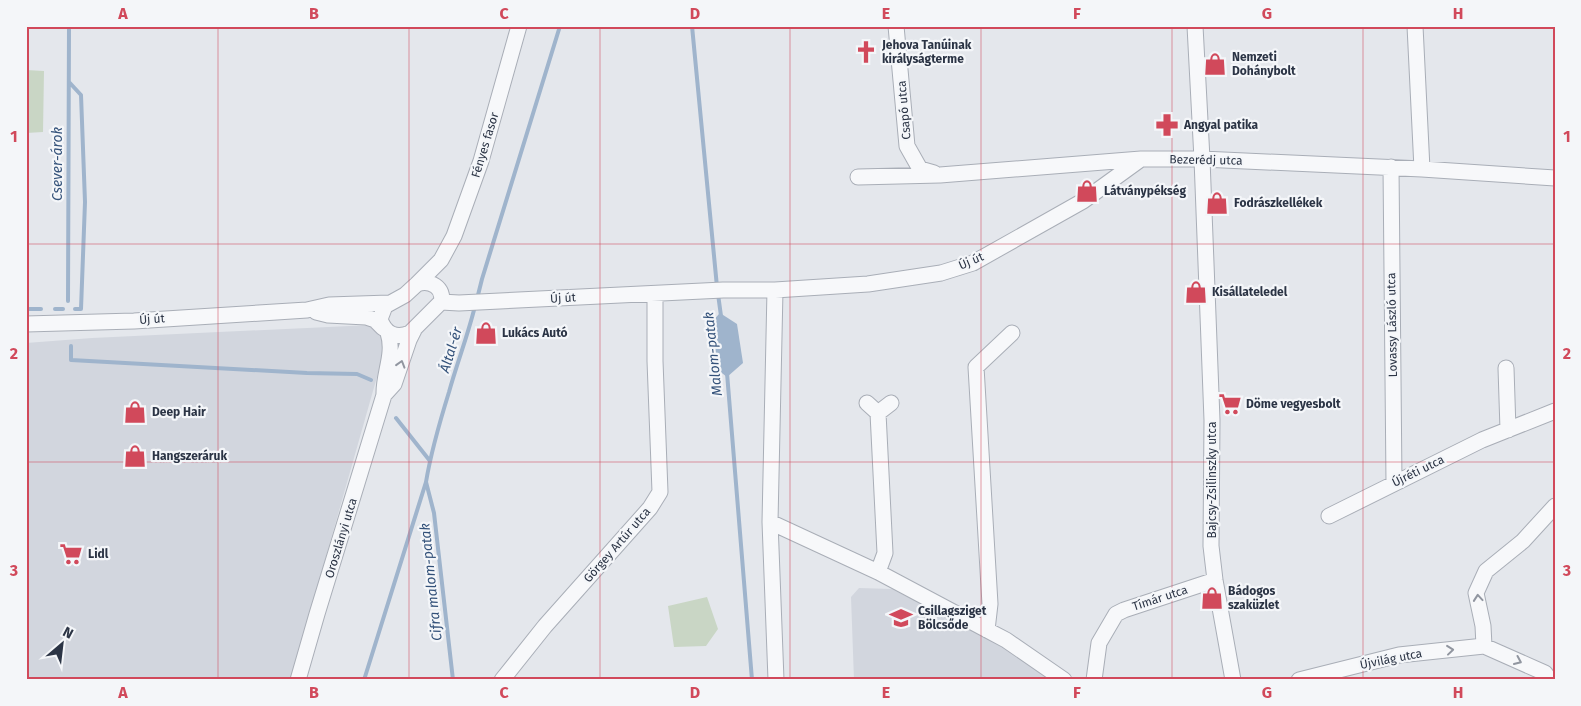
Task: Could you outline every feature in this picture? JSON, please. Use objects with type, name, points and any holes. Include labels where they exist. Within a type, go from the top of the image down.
[{"type":"street","name":"Fényes fasor","points":[[389,303],[405,295],[417,284],[440,260],[454,236],[472,185],[519,26]]},
{"type":"street","name":"Csapó utca","points":[[896,26],[907,146],[920,168],[940,175]]},
{"type":"street","name":"Bajcsy-Zsilinszky utca","points":[[1194,26],[1202,158],[1212,420],[1211,546],[1214,580],[1233,680]]},
{"type":"street","points":[[1415,26],[1422,169]]},
{"type":"street","name":"Bezerédj utca","points":[[858,177],[940,175],[1142,159],[1202,158],[1391,167],[1555,178]]},
{"type":"street","name":"Új út","points":[[417,284],[426,282],[439,295],[459,302],[716,290],[775,290],[868,284],[941,273],[972,262],[1084,201],[1142,159]]},
{"type":"street","name":"Lovassy László utca","points":[[1391,167],[1394,483]]},
{"type":"street","name":"Fényes fasor","points":[[439,295],[436,282],[440,260]]},
{"type":"street","points":[[775,290],[770,522],[776,680]]},
{"type":"street","name":"Görgey Artúr utca","points":[[502,680],[546,626],[650,508],[660,492],[655,360],[655,294]]},
{"type":"street","points":[[386,330],[393,335],[403,336],[414,330],[439,295]]},
{"type":"street","name":"Új út","points":[[26,324],[134,321],[307,310],[329,305],[389,303]]},
{"type":"street","name":"Oroszlányi utca","points":[[298,680],[384,395],[383,382],[391,342],[380,319],[385,306],[389,303]]},
{"type":"street","name":"Új út","points":[[307,310],[328,315],[366,317],[374,320],[386,330]]},
{"type":"street","name":"Oroszlányi utca","points":[[384,395],[394,384],[414,330]]},
{"type":"street","points":[[987,630],[990,604],[976,367],[1012,333]]},
{"type":"street","points":[[1506,368],[1508,430]]},
{"type":"street","points":[[866,403],[878,413],[885,553],[878,572]]},
{"type":"street","points":[[878,413],[891,403]]},
{"type":"street","name":"Újréti utca","points":[[1328,516],[1482,440],[1555,411]]},
{"type":"street","points":[[1484,646],[1483,626],[1476,593],[1486,571],[1523,541],[1555,506]]},
{"type":"street","points":[[770,522],[878,572],[1006,640],[1064,680]]},
{"type":"street","name":"Tímár utca","points":[[1094,680],[1099,643],[1116,614],[1214,580]]},
{"type":"street","name":"Újvilág utca","points":[[1299,680],[1399,655],[1484,646],[1545,673],[1550,680]]},
{"type":"shaded area","points":[[392,324],[291,680],[26,680],[26,343],[92,338]]},
{"type":"shaded area","name":"Csillagsziget Bölcsőde","points":[[859,588],[892,589],[993,640],[1054,680],[854,680],[851,597]]},
{"type":"green space","points":[[26,70],[44,71],[43,132],[26,133]]},
{"type":"green space","points":[[707,597],[718,629],[706,646],[674,647],[668,606]]},
{"type":"water","points":[[720,313],[737,324],[743,363],[727,377],[713,366],[708,326]]},
{"type":"waterway","name":"Csever-árok","points":[[68,301],[69,26]]},
{"type":"waterway","name":"Által-ér","points":[[477,299],[560,26]]},
{"type":"waterway","name":"Malom-patak","points":[[692,26],[717,287]]},
{"type":"waterway","points":[[69,82],[81,95],[85,202],[81,309],[75,309]]},
{"type":"waterway","name":"Malom-patak","points":[[718,294],[721,316]]},
{"type":"waterway","name":"Által-ér","points":[[364,680],[426,482],[439,425],[475,306]]},
{"type":"waterway","points":[[26,309],[41,309]]},
{"type":"waterway","points":[[55,309],[63,309]]},
{"type":"waterway","points":[[71,346],[71,360],[357,374],[371,380]]},
{"type":"waterway","name":"Malom-patak","points":[[727,373],[752,680]]},
{"type":"waterway","points":[[396,418],[430,461]]},
{"type":"waterway","name":"Cifra malom-patak","points":[[426,482],[434,513],[453,680]]},
{"type":"place","name":"Jehova Tanúinak királyságterme","points":[[866,52]]},
{"type":"place","name":"Nemzeti Dohánybolt","points":[[1215,64]]},
{"type":"place","name":"Angyal patika","points":[[1167,125]]},
{"type":"place","name":"Látványpékség","points":[[1087,191]]},
{"type":"place","name":"Fodrászkellékek","points":[[1217,203]]},
{"type":"place","name":"Kisállateledel","points":[[1196,292]]},
{"type":"place","name":"Lukács Autó","points":[[486,333]]},
{"type":"place","name":"Döme vegyesbolt","points":[[1230,404]]},
{"type":"place","name":"Deep Hair","points":[[135,412]]},
{"type":"place","name":"Hangszeráruk","points":[[135,456]]},
{"type":"place","name":"Lidl","points":[[71,554]]},
{"type":"place","name":"Bádogos szaküzlet","points":[[1212,598]]},
{"type":"place","name":"Csillagsziget Bölcsőde","points":[[901,618]]}]
